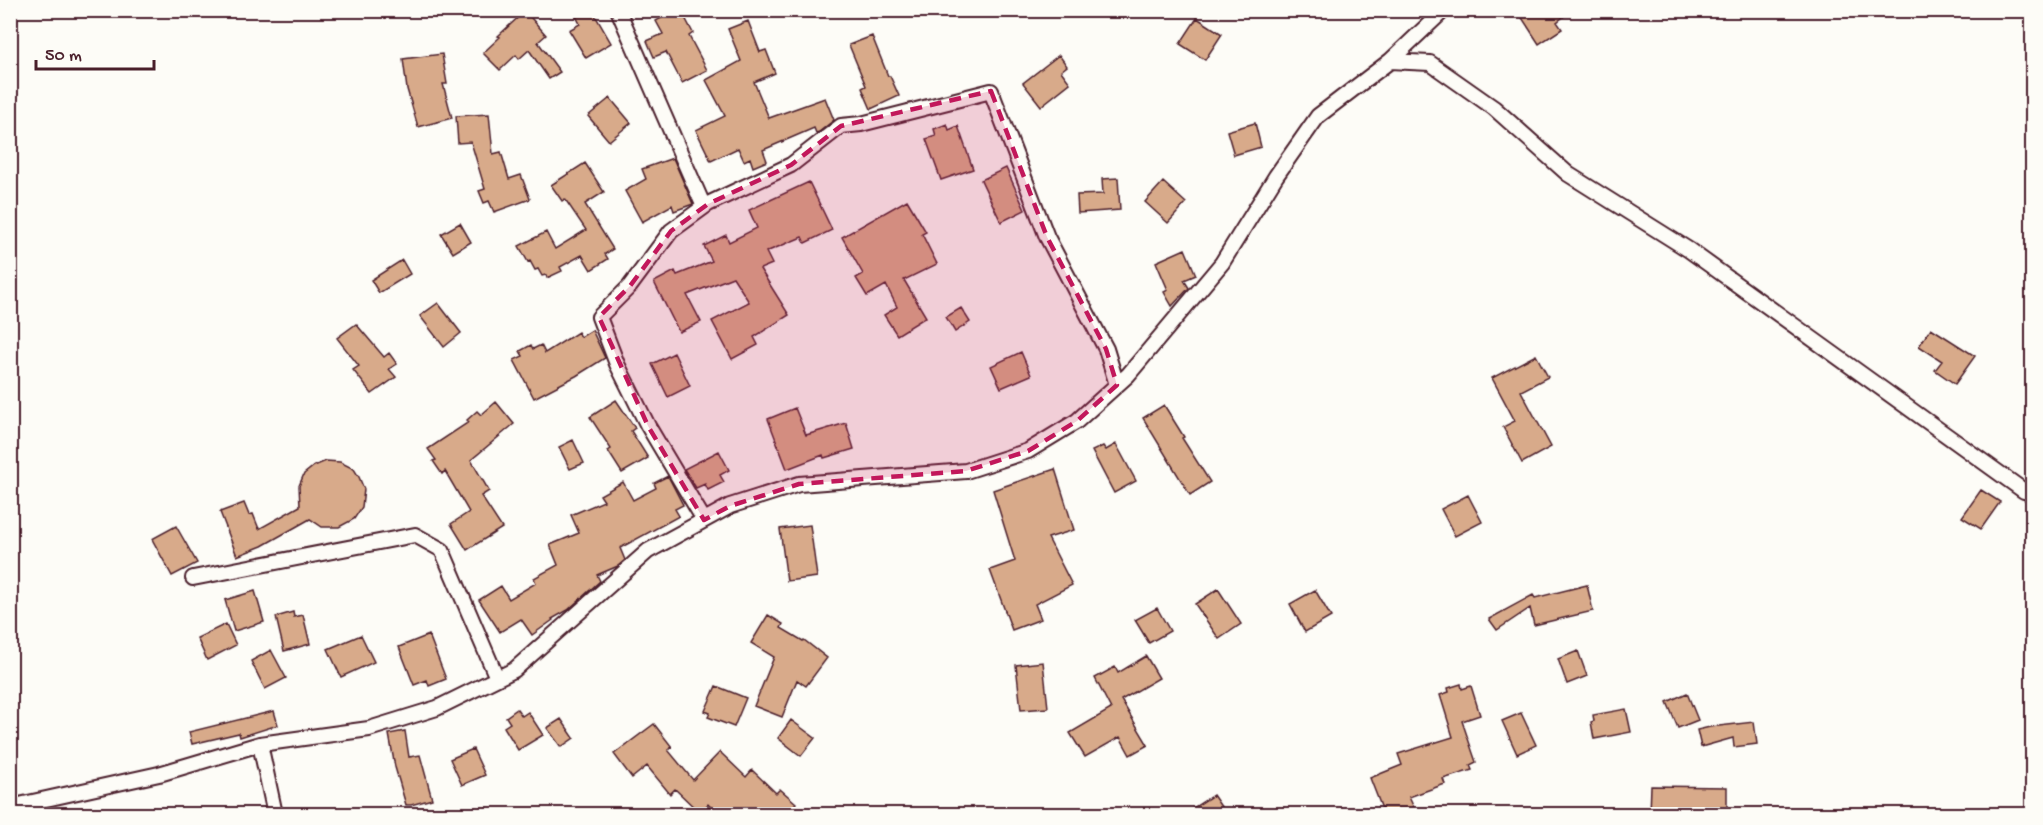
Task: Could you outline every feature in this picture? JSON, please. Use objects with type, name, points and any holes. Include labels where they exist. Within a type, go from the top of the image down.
[{"type":"street","points":[[618,10],[704,207]]},
{"type":"street","points":[[10,807],[159,774],[260,744],[369,729],[437,708],[514,669],[648,551],[730,506],[799,484],[966,471],[1028,451],[1077,421],[1128,375],[1222,263],[1275,176],[1318,116],[1390,60],[1444,10]]},
{"type":"street","points":[[1390,60],[1430,63],[1494,108],[1568,174],[1689,250],[2024,491],[2032,493]]},
{"type":"street","points":[[704,520],[648,426],[617,364],[599,317],[630,286],[670,231],[704,207],[791,165],[841,126],[861,124],[991,91],[1047,237],[1106,349],[1117,385]]},
{"type":"street","points":[[193,578],[415,535],[442,550],[497,678]]},
{"type":"street","points":[[260,744],[275,814]]},
{"type":"highlighted area","points":[[991,91],[1047,237],[1106,349],[1117,385],[1077,421],[1028,451],[966,471],[799,484],[730,506],[704,520],[648,426],[599,317],[630,286],[671,231],[708,204],[791,165],[841,126]]},
{"type":"building","points":[[573,10],[592,10],[611,43],[586,58],[569,30],[580,24]]},
{"type":"building","points":[[675,10],[681,10],[693,33],[689,36],[707,70],[682,83],[666,52],[654,57],[647,41],[663,34],[656,21]]},
{"type":"building","points":[[1517,10],[1572,10],[1557,22],[1562,29],[1539,44]]},
{"type":"building","points":[[525,11],[546,35],[538,42],[560,72],[549,79],[529,50],[519,59],[516,55],[500,70],[483,53]]},
{"type":"building","points":[[1197,18],[1222,34],[1205,60],[1180,44]]},
{"type":"building","points":[[748,21],[760,52],[766,50],[775,73],[754,82],[769,118],[825,98],[834,120],[819,132],[816,133],[814,128],[763,150],[767,161],[753,167],[750,158],[744,161],[738,148],[711,161],[696,130],[725,116],[706,80],[741,61],[728,29]]},
{"type":"building","points":[[872,36],[888,76],[899,96],[871,109],[862,88],[866,86],[849,45]]},
{"type":"building","points":[[442,54],[447,84],[443,84],[452,118],[418,127],[407,89],[403,59]]},
{"type":"building","points":[[1059,55],[1067,66],[1061,71],[1070,83],[1041,106],[1023,83]]},
{"type":"building","points":[[610,98],[631,123],[609,141],[588,116]]},
{"type":"building","points":[[489,114],[493,154],[501,152],[509,179],[521,175],[530,199],[494,212],[489,201],[484,203],[479,191],[485,189],[471,142],[458,143],[456,116]]},
{"type":"building","points":[[1255,123],[1261,147],[1234,155],[1227,131]]},
{"type":"building","points":[[947,124],[949,130],[958,126],[973,169],[941,180],[926,139],[936,136],[934,129]]},
{"type":"building","points":[[673,158],[693,204],[674,211],[672,205],[642,222],[625,191],[646,179],[642,169]]},
{"type":"building","points":[[585,163],[604,192],[585,204],[613,249],[605,254],[608,259],[591,270],[582,255],[560,267],[562,271],[547,278],[546,275],[542,276],[538,269],[535,270],[530,261],[528,262],[519,246],[546,232],[555,249],[586,230],[565,199],[562,201],[551,185]]},
{"type":"building","points":[[1006,168],[1025,210],[1001,222],[981,180]]},
{"type":"building","points":[[1118,178],[1120,210],[1078,213],[1077,195],[1103,194],[1102,179]]},
{"type":"building","points":[[809,182],[832,230],[805,243],[802,237],[766,252],[772,264],[760,269],[789,315],[754,337],[758,345],[732,359],[712,321],[749,302],[733,277],[687,295],[701,322],[679,332],[654,282],[675,271],[677,275],[712,261],[704,246],[726,235],[729,242],[757,228],[749,210]]},
{"type":"building","points":[[1163,182],[1186,203],[1168,223],[1145,202]]},
{"type":"building","points":[[907,200],[926,232],[922,234],[937,264],[904,280],[926,317],[897,335],[884,315],[897,307],[886,285],[867,296],[856,278],[863,274],[842,237]]},
{"type":"building","points":[[460,223],[471,242],[453,253],[441,234]]},
{"type":"building","points":[[1185,249],[1196,275],[1184,280],[1189,288],[1172,306],[1164,292],[1168,290],[1156,262]]},
{"type":"building","points":[[402,260],[410,274],[379,293],[371,280]]},
{"type":"building","points":[[438,303],[461,333],[444,347],[420,316]]},
{"type":"building","points":[[961,308],[970,322],[955,332],[946,317]]},
{"type":"building","points":[[356,324],[384,357],[389,353],[397,364],[389,369],[396,377],[372,394],[353,370],[359,366],[337,338]]},
{"type":"building","points":[[1931,328],[1975,356],[1955,384],[1935,370],[1942,361],[1919,346]]},
{"type":"building","points":[[592,330],[605,358],[534,398],[514,360],[523,356],[520,351],[531,345],[533,349],[541,345],[545,353],[578,332],[581,337]]},
{"type":"building","points":[[1021,352],[1031,375],[1001,388],[991,366]]},
{"type":"building","points":[[674,353],[690,386],[668,397],[652,364]]},
{"type":"building","points":[[1536,355],[1548,377],[1521,391],[1551,447],[1522,463],[1503,427],[1515,421],[1492,378]]},
{"type":"building","points":[[616,400],[635,428],[631,431],[648,458],[622,473],[608,451],[611,449],[590,417]]},
{"type":"building","points":[[496,402],[514,424],[471,460],[489,491],[481,496],[502,528],[467,550],[451,524],[469,512],[445,471],[442,474],[433,461],[436,460],[428,449],[469,422],[467,420],[477,411],[481,415]]},
{"type":"building","points":[[1164,405],[1210,482],[1190,495],[1143,418]]},
{"type":"building","points":[[795,408],[806,435],[846,423],[854,449],[824,458],[823,455],[787,469],[768,419]]},
{"type":"building","points":[[573,440],[584,463],[570,469],[559,447]]},
{"type":"building","points":[[1116,444],[1136,481],[1114,493],[1092,451],[1103,446],[1106,450]]},
{"type":"building","points":[[719,451],[729,470],[720,475],[724,482],[708,490],[705,484],[696,488],[684,469]]},
{"type":"building","points":[[326,461],[340,462],[354,469],[359,477],[364,489],[362,507],[354,519],[339,527],[322,527],[310,519],[262,546],[237,556],[220,512],[244,503],[249,515],[253,514],[259,529],[300,506],[299,486],[304,474],[314,466]]},
{"type":"building","points":[[1055,469],[1074,530],[1048,538],[1072,585],[1035,604],[1041,619],[1012,630],[990,570],[1015,561],[993,490]]},
{"type":"building","points":[[668,476],[683,505],[675,509],[679,516],[620,548],[625,560],[618,566],[597,575],[600,581],[568,610],[532,635],[521,619],[500,632],[479,600],[501,586],[509,599],[536,583],[534,578],[558,565],[550,545],[579,533],[571,515],[604,501],[600,495],[623,482],[633,500],[656,488],[654,483]]},
{"type":"building","points":[[1981,490],[2000,502],[1981,529],[1962,517]]},
{"type":"building","points":[[1468,495],[1482,522],[1455,536],[1441,509]]},
{"type":"building","points":[[810,525],[817,577],[787,581],[780,529]]},
{"type":"building","points":[[176,526],[197,563],[172,576],[152,539]]},
{"type":"building","points":[[1587,585],[1593,611],[1534,625],[1530,608],[1497,630],[1489,619],[1533,595],[1535,598]]},
{"type":"building","points":[[1218,589],[1241,624],[1219,639],[1195,604]]},
{"type":"building","points":[[1315,590],[1331,617],[1305,632],[1290,604]]},
{"type":"building","points":[[255,591],[264,622],[234,631],[225,600]]},
{"type":"building","points":[[1157,608],[1170,631],[1149,643],[1135,620]]},
{"type":"building","points":[[293,612],[294,617],[303,615],[310,644],[284,651],[276,617]]},
{"type":"building","points":[[768,615],[783,624],[781,628],[804,640],[827,658],[806,686],[797,680],[782,717],[754,706],[774,657],[751,643]]},
{"type":"building","points":[[226,624],[236,645],[207,660],[197,638]]},
{"type":"building","points":[[361,635],[374,662],[341,677],[328,649]]},
{"type":"building","points":[[429,635],[446,679],[429,686],[427,680],[414,685],[399,647]]},
{"type":"building","points":[[271,650],[286,678],[265,689],[251,661]]},
{"type":"building","points":[[1578,651],[1587,676],[1567,684],[1558,659]]},
{"type":"building","points":[[1146,656],[1159,678],[1121,700],[1148,745],[1130,755],[1120,737],[1085,757],[1070,733],[1111,709],[1095,678],[1115,667],[1118,673]]},
{"type":"building","points":[[1043,662],[1048,708],[1021,710],[1016,665]]},
{"type":"building","points":[[1461,684],[1462,689],[1471,686],[1480,715],[1462,721],[1476,762],[1470,765],[1472,770],[1443,779],[1445,784],[1409,797],[1415,810],[1405,814],[1384,814],[1370,778],[1402,765],[1398,754],[1453,737],[1440,695],[1449,692],[1448,688]]},
{"type":"building","points":[[716,686],[746,698],[734,727],[708,717],[710,713],[705,711]]},
{"type":"building","points":[[1687,693],[1698,720],[1678,728],[1667,702]]},
{"type":"building","points":[[517,709],[522,716],[528,712],[543,735],[518,750],[504,727],[510,723],[506,717]]},
{"type":"building","points":[[1626,709],[1631,732],[1594,739],[1591,722],[1594,721],[1593,715]]},
{"type":"building","points":[[274,711],[278,725],[240,737],[239,733],[192,744],[189,732]]},
{"type":"building","points":[[1521,713],[1536,745],[1517,754],[1502,721]]},
{"type":"building","points":[[561,719],[574,738],[561,747],[547,728]]},
{"type":"building","points":[[791,720],[815,738],[801,756],[778,738]]},
{"type":"building","points":[[1754,722],[1757,744],[1734,747],[1733,738],[1701,747],[1697,730]]},
{"type":"building","points":[[654,724],[672,747],[668,750],[693,780],[720,752],[746,777],[752,770],[776,793],[780,789],[796,803],[786,814],[717,814],[708,804],[700,813],[675,789],[670,794],[647,766],[632,778],[614,754]]},
{"type":"building","points":[[405,731],[409,757],[420,755],[432,799],[411,805],[406,805],[395,767],[389,734]]},
{"type":"building","points":[[473,749],[485,775],[462,785],[450,759]]},
{"type":"building","points":[[1651,786],[1727,787],[1727,814],[1650,814]]},
{"type":"building","points":[[1213,795],[1226,814],[1184,814]]}]
